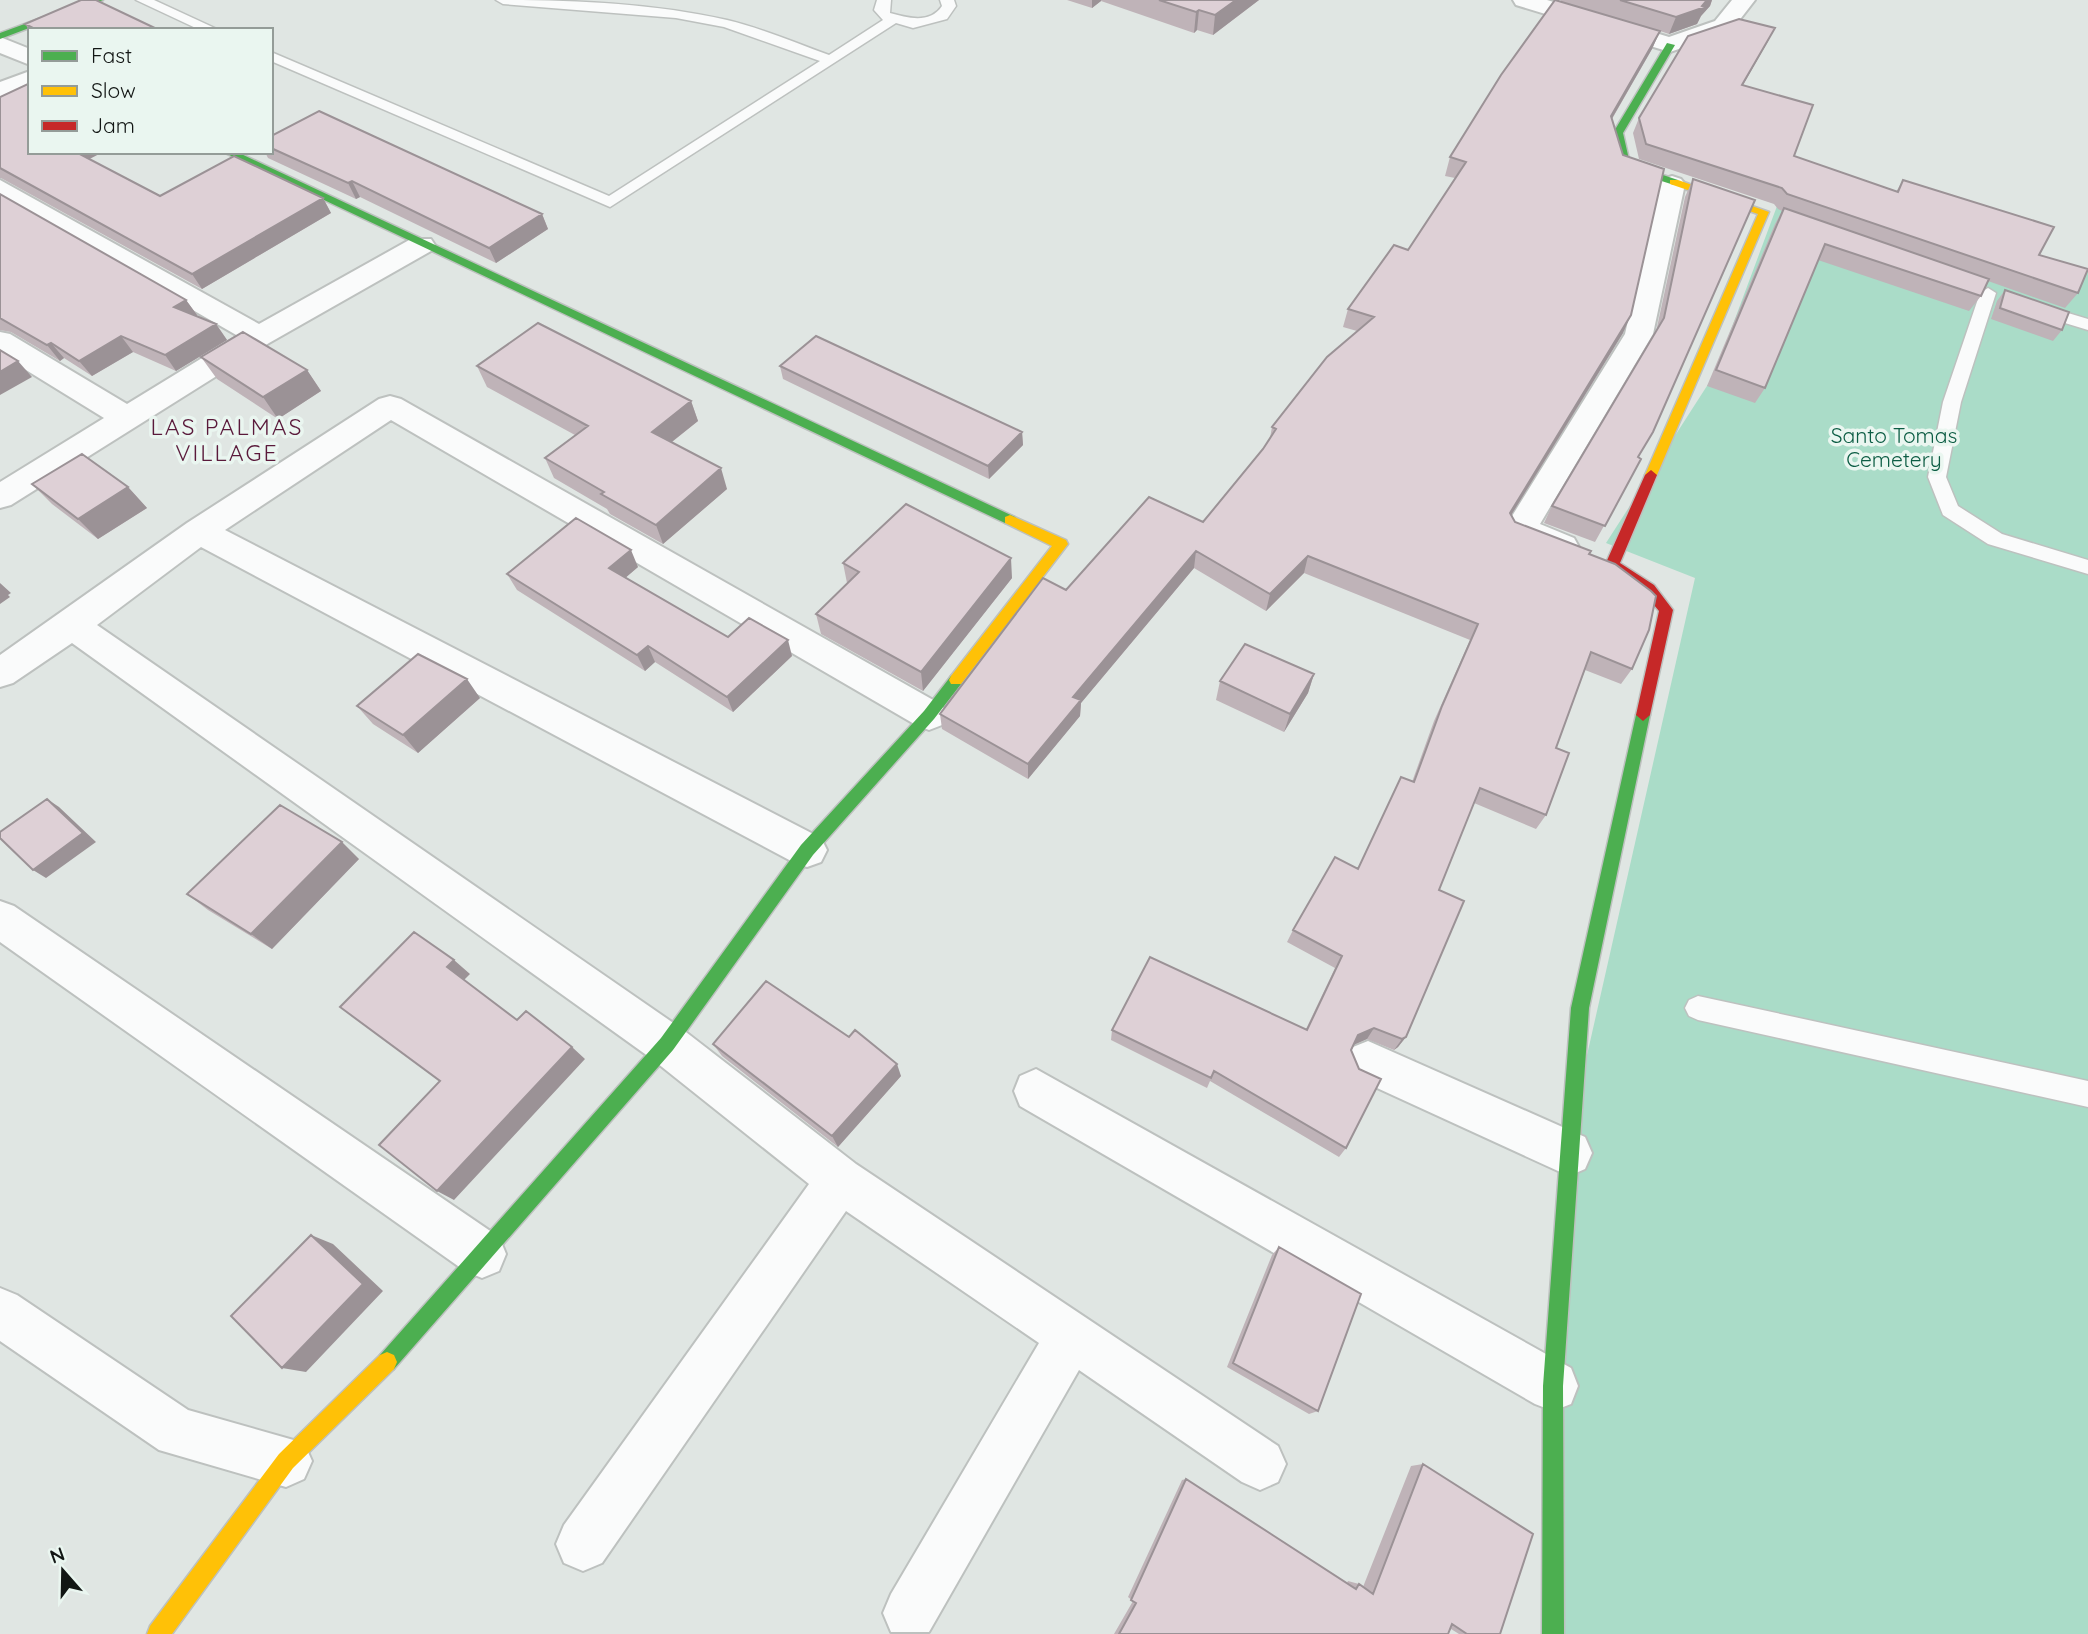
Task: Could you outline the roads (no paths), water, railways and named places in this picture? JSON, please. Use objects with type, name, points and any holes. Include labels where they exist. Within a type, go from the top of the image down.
[{"type":"street","points":[[0,36],[98,0]]},
{"type":"street","points":[[1524,0],[1670,45],[1723,26],[1744,0]]},
{"type":"street","points":[[0,44],[28,57]]},
{"type":"street","points":[[1612,565],[1765,212],[1672,184],[1625,166],[1618,132],[1670,45]]},
{"type":"street","points":[[0,91],[28,79]]},
{"type":"street","points":[[158,1634],[286,1461],[399,1350],[667,1044],[807,850],[929,715],[1061,544],[232,154]]},
{"type":"street","points":[[1553,1634],[1553,1386],[1580,1008],[1666,610],[1649,589],[1612,565],[1520,529],[1639,334],[1672,184]]},
{"type":"street","points":[[0,188],[259,336]]},
{"type":"street","points":[[0,497],[259,336],[421,245]]},
{"type":"street","points":[[0,341],[127,418]]},
{"type":"street","points":[[0,673],[72,625],[199,531],[390,406],[929,715]]},
{"type":"street","points":[[199,531],[807,850]]},
{"type":"street","points":[[72,625],[667,1044],[840,1180],[1260,1464]]},
{"type":"street","points":[[0,919],[482,1254]]},
{"type":"street","points":[[1368,1062],[1569,1153]]},
{"type":"street","points":[[1036,1091],[1553,1386]]},
{"type":"street","points":[[583,1544],[840,1180]]},
{"type":"street","points":[[0,1312],[177,1432],[286,1461]]},
{"type":"street","points":[[909,1614],[1071,1336]]},
{"type":"lane","points":[[143,0],[207,28]]},
{"type":"lane","points":[[503,0],[595,4],[676,14],[727,24],[831,60]]},
{"type":"lane","points":[[884,0],[881,10],[892,20],[913,24],[934,20],[947,11],[947,0]]},
{"type":"lane","points":[[273,56],[610,202],[892,20]]},
{"type":"lane","points":[[1765,212],[1783,217]]},
{"type":"lane","points":[[1988,293],[1952,402],[1937,477],[1950,510],[1995,539],[2088,567]]},
{"type":"lane","points":[[2026,305],[2088,326]]},
{"type":"lane","points":[[1698,1009],[2088,1094]]},
{"type":"district","name":"LAS PALMAS VILLAGE","points":[[227,440]]},
{"type":"park label","name":"Santo Tomas Cemetery","points":[[1894,448]]}]
